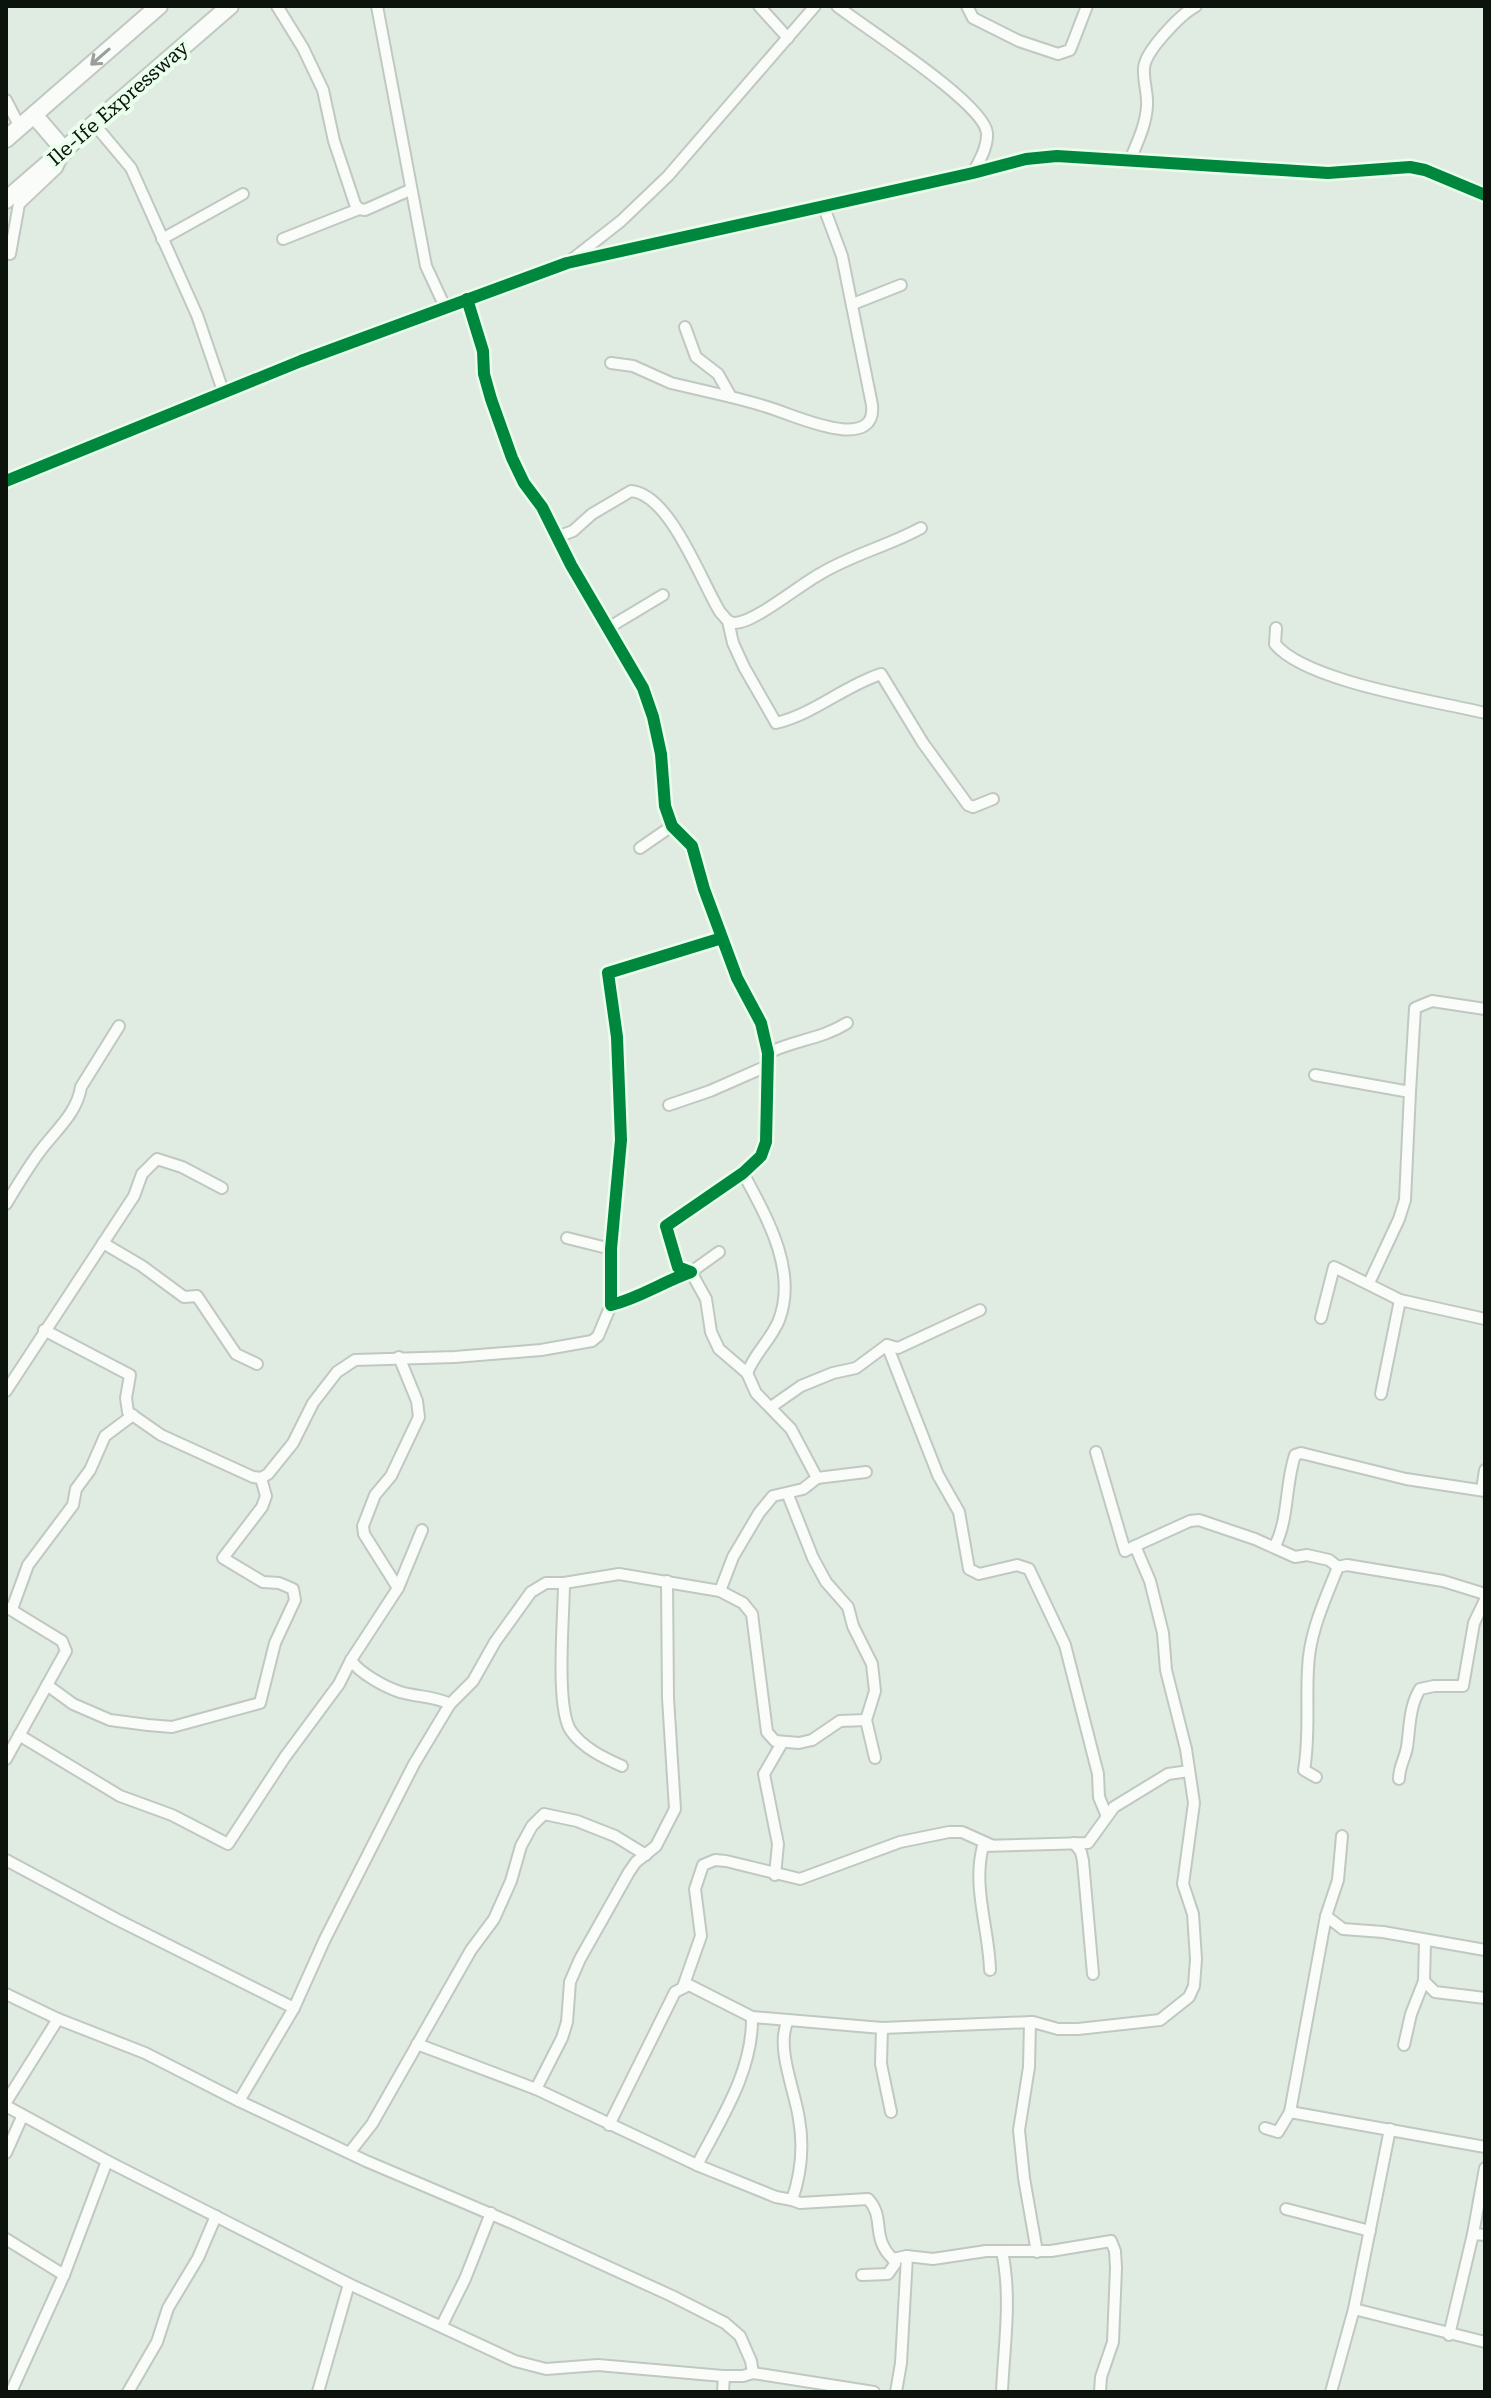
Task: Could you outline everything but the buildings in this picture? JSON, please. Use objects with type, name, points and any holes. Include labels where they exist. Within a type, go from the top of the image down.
[{"type":"main road","points":[[6,139],[159,6]]},
{"type":"main road","name":"Ile-Ife Expressway","points":[[6,200],[230,6]]},
{"type":"main road","points":[[35,116],[65,151]]},
{"type":"street","points":[[277,6],[303,48],[323,90],[334,141],[359,209]]},
{"type":"street","points":[[377,6],[426,266],[445,307]]},
{"type":"street","points":[[759,6],[788,38]]},
{"type":"street","points":[[567,263],[621,221],[668,176],[815,6]]},
{"type":"street","points":[[837,6],[953,89],[981,117],[987,132],[986,140],[973,173]]},
{"type":"street","points":[[967,6],[973,18],[1019,41],[1058,54],[1070,50],[1087,6]]},
{"type":"street","points":[[1130,160],[1147,106],[1144,64],[1179,19],[1196,6]]},
{"type":"street","points":[[6,100],[20,127]]},
{"type":"street","points":[[95,125],[131,168],[197,315],[223,391]]},
{"type":"street","points":[[10,254],[19,204],[57,168],[65,151]]},
{"type":"street","points":[[6,481],[223,391],[567,263],[1042,157],[1328,173],[1410,167],[1425,170],[1485,195]]},
{"type":"street","points":[[283,239],[359,209],[365,210],[410,190]]},
{"type":"street","points":[[162,239],[243,194]]},
{"type":"street","points":[[611,363],[633,366],[671,383],[731,397],[833,429],[861,428],[870,421],[872,405],[842,256],[823,205]]},
{"type":"street","points":[[853,304],[901,285]]},
{"type":"street","points":[[467,299],[483,351],[484,374],[512,458],[643,688],[661,754],[665,806],[672,826],[692,846],[737,978],[761,1023],[768,1053],[769,1082],[766,1142],[761,1156],[743,1173],[666,1226],[678,1267],[691,1272],[706,1299],[711,1332],[719,1349],[747,1373],[756,1393],[791,1429],[817,1478]]},
{"type":"street","points":[[685,327],[696,357],[718,374],[731,397]]},
{"type":"street","points":[[557,537],[573,531],[592,514],[631,491],[652,499],[678,530],[709,594],[728,621],[739,655],[776,723],[800,716],[865,678],[881,674],[923,743],[968,805],[973,807],[993,799]]},
{"type":"street","points":[[728,621],[737,623],[748,619],[819,574],[921,528]]},
{"type":"street","points":[[608,628],[663,595]]},
{"type":"street","points":[[1276,628],[1275,644],[1300,663],[1373,687],[1485,713]]},
{"type":"street","points":[[640,848],[672,826]]},
{"type":"street","points":[[44,1330],[130,1375],[126,1405],[133,1415],[161,1435],[261,1478],[268,1474],[293,1443],[313,1403],[337,1372],[355,1360],[455,1357],[541,1350],[592,1341],[598,1336],[611,1305],[611,1249],[621,1140],[617,1037],[608,973],[722,938]]},
{"type":"street","points":[[1369,1283],[1405,1200],[1415,1008],[1432,1001],[1485,1009]]},
{"type":"street","points":[[768,1053],[831,1033],[847,1023]]},
{"type":"street","points":[[6,1204],[41,1150],[71,1113],[81,1087],[119,1026]]},
{"type":"street","points":[[669,1105],[767,1066]]},
{"type":"street","points":[[1315,1075],[1410,1092]]},
{"type":"street","points":[[6,1391],[134,1196],[142,1174],[157,1159],[182,1167],[222,1188]]},
{"type":"street","points":[[743,1173],[765,1213],[787,1280],[780,1318],[772,1335],[759,1348],[747,1373]]},
{"type":"street","points":[[567,1238],[611,1249]]},
{"type":"street","points":[[103,1243],[142,1266],[184,1297],[197,1296],[236,1354],[257,1364]]},
{"type":"street","points":[[611,1305],[639,1298],[691,1272],[719,1252]]},
{"type":"street","points":[[1321,1318],[1334,1267],[1400,1300],[1485,1319]]},
{"type":"street","points":[[1381,1394],[1400,1300]]},
{"type":"street","points":[[887,1345],[898,1348],[980,1310]]},
{"type":"street","points":[[771,1407],[801,1386],[833,1373],[856,1368],[887,1345]]},
{"type":"street","points":[[887,1345],[938,1475],[959,1512],[969,1569],[979,1574],[1017,1565],[1029,1569],[1065,1645],[1096,1765],[1099,1797],[1106,1814]]},
{"type":"street","points":[[398,1588],[364,1534],[363,1526],[375,1495],[391,1476],[419,1417],[417,1401],[399,1357]]},
{"type":"street","points":[[6,1759],[66,1651],[66,1645],[9,1608],[28,1565],[73,1505],[76,1489],[90,1470],[105,1436],[133,1415]]},
{"type":"street","points":[[1096,1452],[1125,1551],[1190,1521],[1199,1520],[1275,1546],[1295,1557],[1307,1555],[1329,1560],[1338,1567]]},
{"type":"street","points":[[1275,1546],[1286,1510],[1295,1455],[1301,1453],[1406,1479],[1431,1480],[1484,1490],[1485,1470]]},
{"type":"street","points":[[720,1591],[733,1557],[773,1496],[788,1495],[803,1489],[817,1478],[866,1472]]},
{"type":"street","points":[[47,1685],[73,1704],[110,1720],[160,1726],[172,1727],[260,1703],[275,1643],[295,1600],[293,1589],[279,1583],[263,1582],[223,1558],[262,1507],[266,1496],[261,1478]]},
{"type":"street","points":[[788,1495],[813,1558],[826,1582],[848,1607],[853,1626],[872,1664],[875,1691],[866,1720],[875,1758]]},
{"type":"street","points":[[19,1735],[120,1796],[172,1815],[228,1844],[285,1757],[339,1684],[398,1588],[422,1530]]},
{"type":"street","points":[[609,2125],[675,1992],[689,1985],[752,2017],[882,2028],[1030,2022],[1058,2029],[1078,2029],[1160,2020],[1189,1997],[1194,1986],[1196,1959],[1193,1914],[1183,1884],[1194,1803],[1166,1670],[1163,1633],[1150,1581],[1135,1546]]},
{"type":"street","points":[[1338,1567],[1347,1565],[1443,1581],[1485,1597],[1474,1623],[1463,1686],[1420,1689],[1414,1699],[1407,1751],[1399,1767],[1399,1779]]},
{"type":"street","points":[[1316,1777],[1304,1770],[1308,1749],[1308,1668],[1313,1633],[1338,1567]]},
{"type":"street","points":[[239,2101],[294,2008],[325,1939],[414,1764],[450,1704],[473,1681],[495,1642],[531,1592],[546,1583],[619,1574],[720,1591],[743,1603],[752,1614],[767,1732],[775,1741],[812,1740],[840,1721],[866,1720]]},
{"type":"street","points":[[536,2089],[562,2038],[567,2022],[570,1982],[580,1959],[629,1872],[656,1846],[675,1809],[668,1698],[667,1581]]},
{"type":"street","points":[[564,1583],[563,1692],[569,1728],[580,1741],[622,1766]]},
{"type":"street","points":[[351,1660],[360,1670],[399,1691],[438,1698],[450,1704]]},
{"type":"street","points":[[775,1875],[778,1844],[764,1774],[782,1743]]},
{"type":"street","points":[[990,1970],[990,1947],[981,1915],[975,1861],[983,1846],[1081,1846],[1097,1834],[1106,1814],[1168,1774],[1189,1771]]},
{"type":"street","points":[[350,2152],[372,2124],[471,1950],[494,1919],[511,1881],[521,1846],[532,1826],[544,1814],[577,1821],[615,1836],[646,1855]]},
{"type":"street","points":[[683,1987],[701,1936],[695,1889],[703,1865],[715,1860],[726,1861],[800,1879],[900,1842],[949,1832],[962,1832],[991,1845]]},
{"type":"street","points":[[1265,2128],[1278,2132],[1290,2112],[1326,1916],[1338,1880],[1342,1836]]},
{"type":"street","points":[[1081,1846],[1093,1974]]},
{"type":"street","points":[[6,1860],[294,2008]]},
{"type":"street","points":[[1326,1916],[1343,1929],[1383,1932],[1485,1950]]},
{"type":"street","points":[[1404,2045],[1411,2014],[1424,1981],[1425,1941]]},
{"type":"street","points":[[1424,1981],[1435,1992],[1485,1998]]},
{"type":"street","points":[[6,1994],[58,2019],[145,2053],[366,2161],[491,2213],[672,2296],[725,2323],[740,2336],[753,2373]]},
{"type":"street","points":[[697,2165],[741,2076],[752,2035],[752,2017]]},
{"type":"street","points":[[58,2019],[6,2104],[22,2117],[349,2284],[515,2361],[546,2369],[598,2365],[724,2376],[753,2373],[874,2392]]},
{"type":"street","points":[[788,2020],[783,2031],[792,2097],[799,2117],[801,2166],[792,2200]]},
{"type":"street","points":[[1030,2022],[1029,2067],[1019,2130],[1037,2252]]},
{"type":"street","points":[[882,2028],[881,2064],[891,2112]]},
{"type":"street","points":[[417,2044],[536,2089],[697,2165],[776,2197],[800,2203],[868,2199],[876,2208],[880,2243],[895,2264],[888,2274],[862,2275]]},
{"type":"street","points":[[1290,2112],[1485,2147]]},
{"type":"street","points":[[6,2153],[22,2117]]},
{"type":"street","points":[[1331,2392],[1354,2309],[1390,2129]]},
{"type":"street","points":[[11,2392],[64,2275],[107,2161]]},
{"type":"street","points":[[1449,2335],[1485,2168]]},
{"type":"street","points":[[1286,2209],[1370,2231]]},
{"type":"street","points":[[442,2325],[465,2279],[491,2213]]},
{"type":"street","points":[[128,2392],[157,2342],[168,2308],[198,2258],[216,2216]]},
{"type":"street","points":[[1473,2234],[1485,2235]]},
{"type":"street","points":[[6,2239],[64,2275]]},
{"type":"street","points":[[893,2259],[907,2256],[933,2259],[974,2252],[1037,2252],[1111,2241],[1116,2268],[1113,2342],[1101,2377],[1100,2392]]},
{"type":"street","points":[[1002,2251],[1009,2305],[1002,2392]]},
{"type":"street","points":[[896,2392],[901,2363],[907,2256]]},
{"type":"street","points":[[318,2392],[349,2284]]},
{"type":"street","points":[[1354,2309],[1485,2342]]},
{"type":"street","points":[[723,2392],[724,2376]]},
{"type":"cycle path","points":[[6,481],[301,361],[567,263],[1026,159],[1057,156],[1328,173],[1410,167],[1425,170],[1485,195]]},
{"type":"cycle path","points":[[467,299],[483,351],[484,374],[491,399],[512,458],[643,688],[661,754],[665,806],[672,826],[692,846],[704,889],[737,978],[761,1023],[768,1053],[766,1142],[761,1156],[743,1173],[666,1226],[678,1267],[691,1272],[611,1305],[611,1249],[621,1140],[617,1037],[608,973],[722,938]]}]
